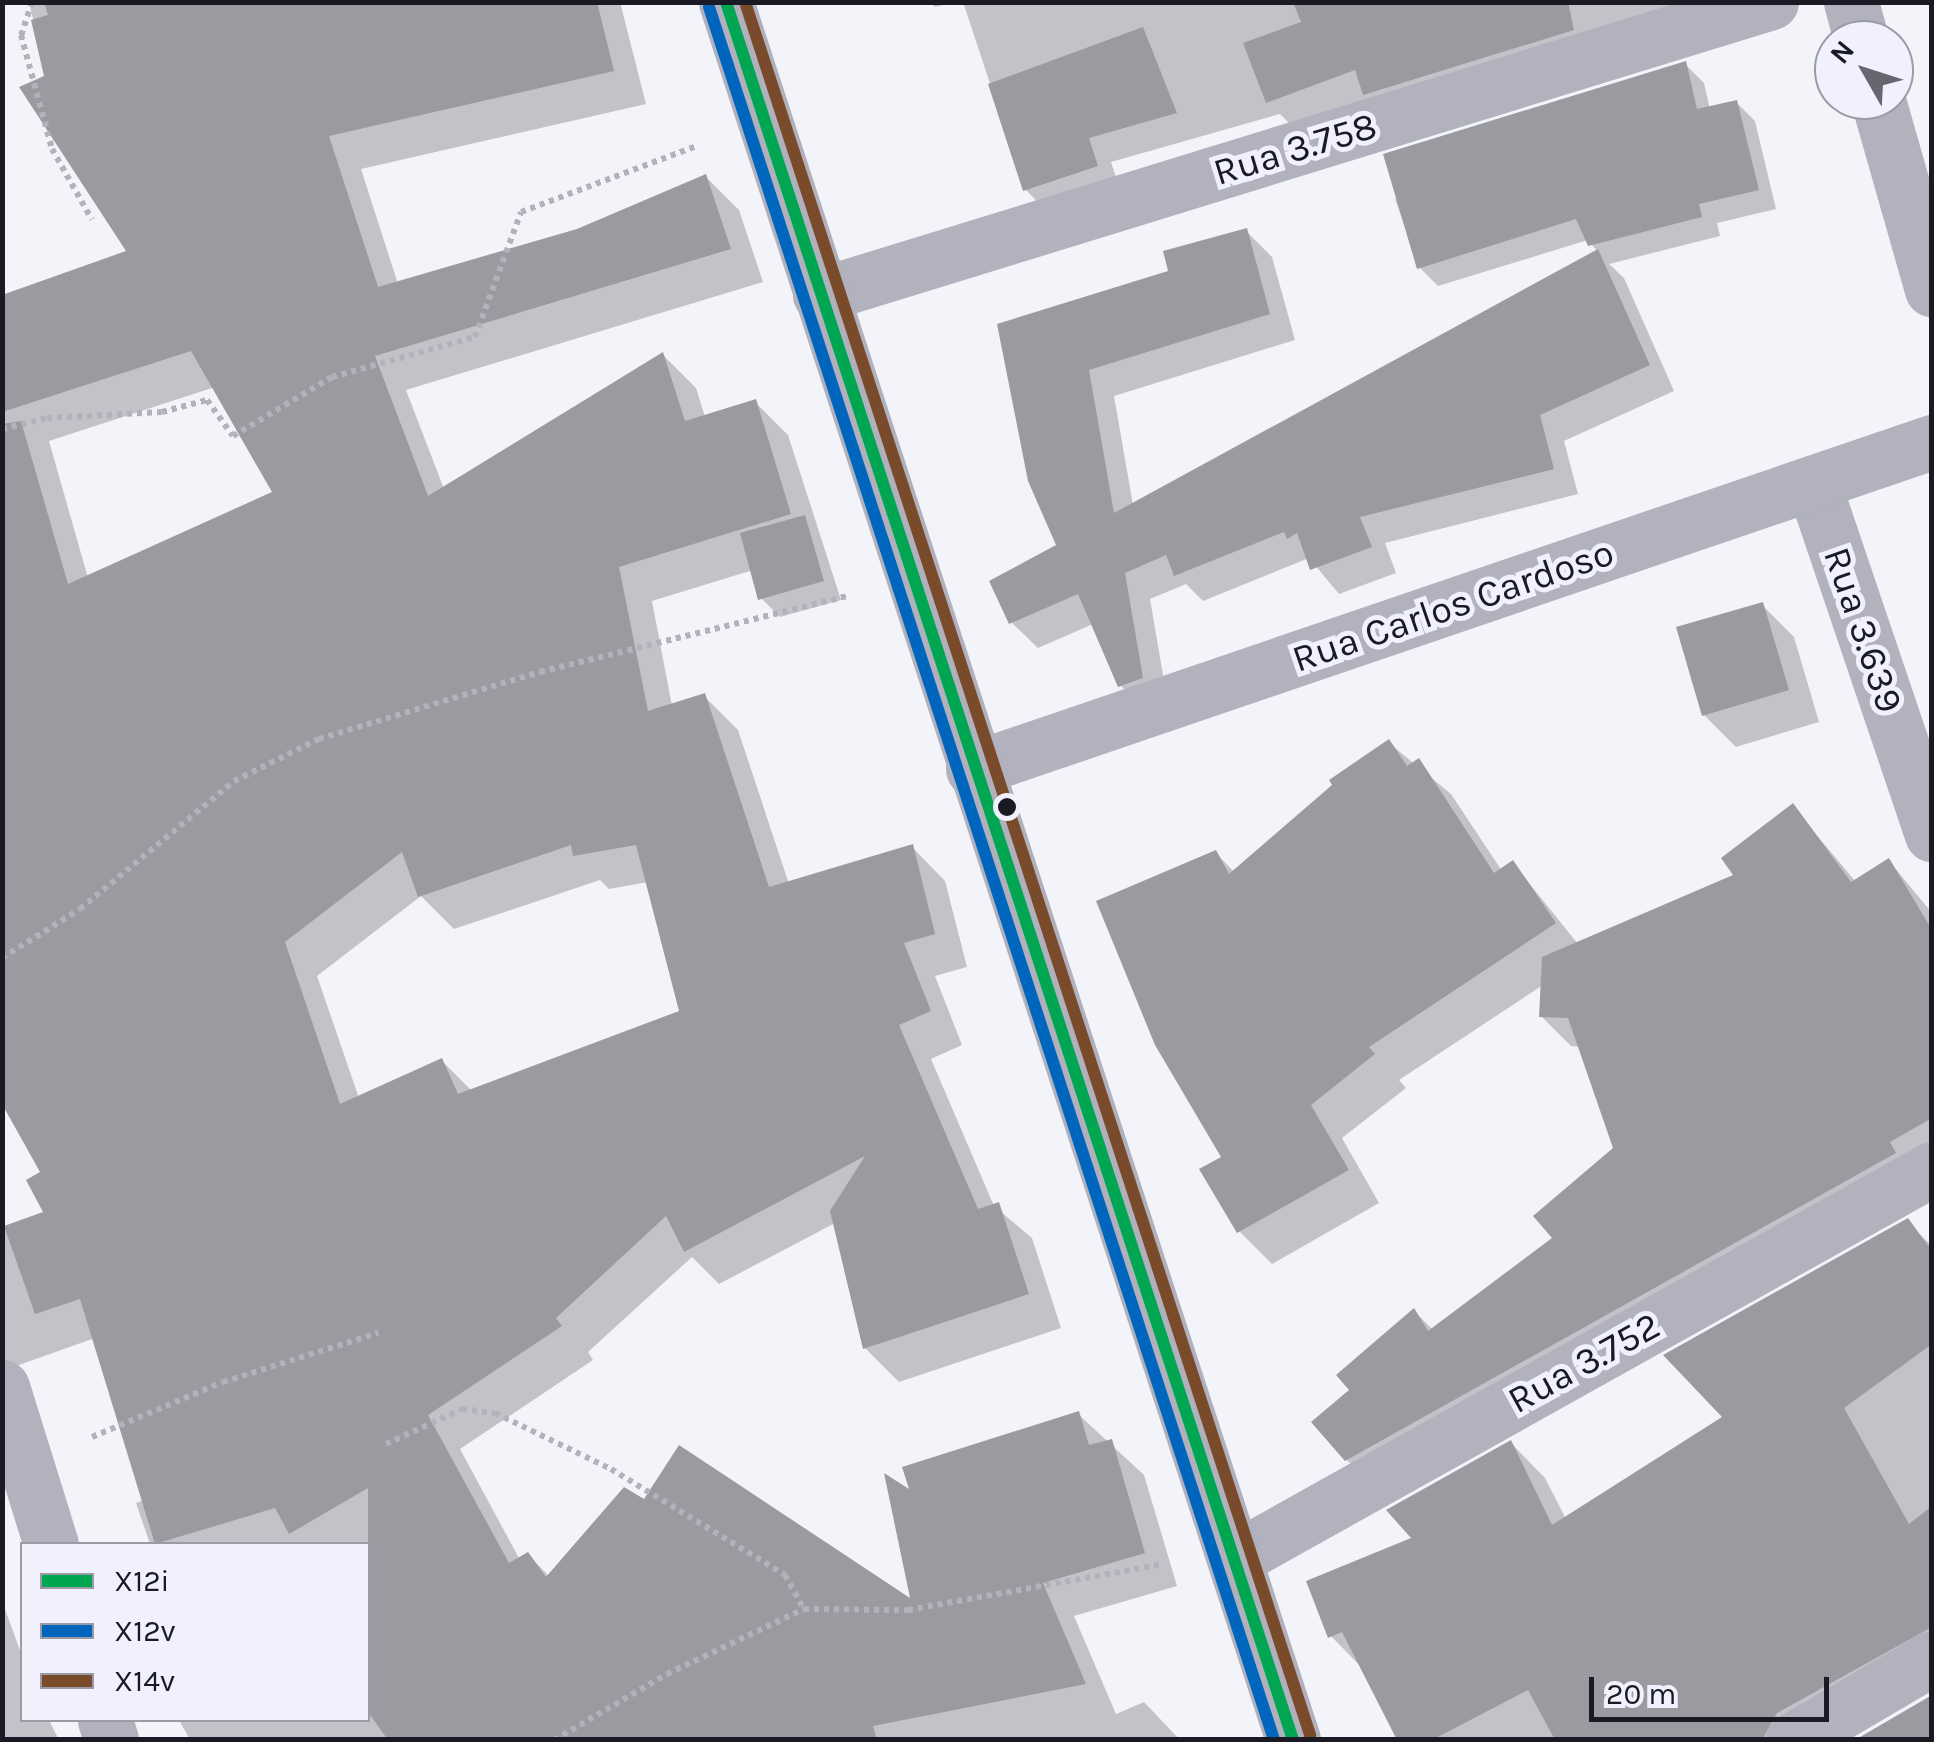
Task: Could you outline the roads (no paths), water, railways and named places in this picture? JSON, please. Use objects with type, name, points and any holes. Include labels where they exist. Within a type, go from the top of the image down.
[{"type":"main road","points":[[726,2],[761,122],[916,580],[974,769],[1293,1740]]},
{"type":"street","name":"Rua 3.758","points":[[820,295],[1771,2]]},
{"type":"street","points":[[1884,120],[1932,289]]},
{"type":"street","name":"Rua Carlos Cardoso","points":[[974,769],[1932,442]]},
{"type":"street","name":"Rua 3.639","points":[[1814,483],[1932,834]]},
{"type":"street","name":"Rua 3.752","points":[[1235,1554],[1932,1168]]},
{"type":"street","points":[[2,1387],[50,1542]]},
{"type":"street","points":[[1793,1740],[1932,1658]]}]
